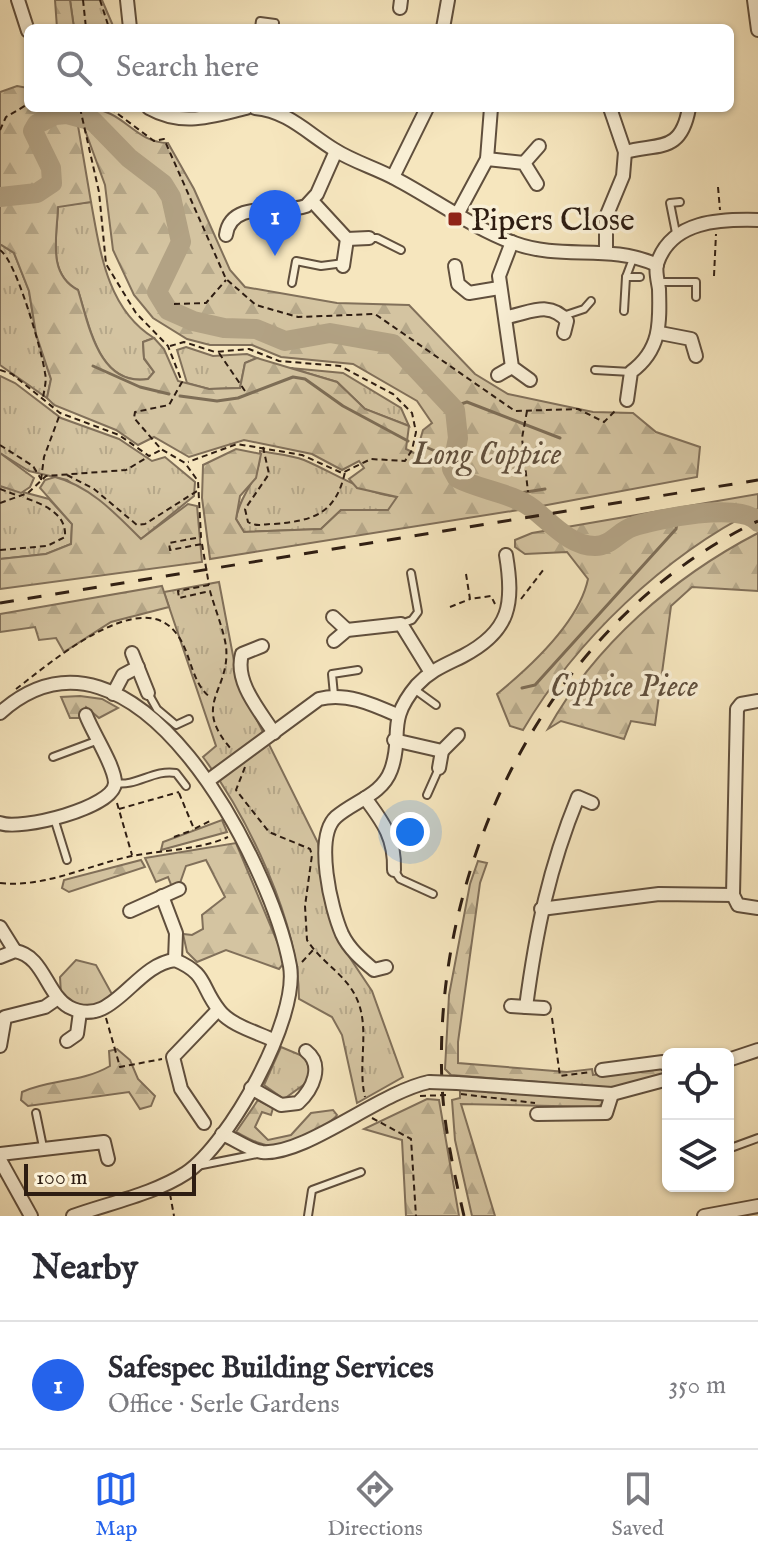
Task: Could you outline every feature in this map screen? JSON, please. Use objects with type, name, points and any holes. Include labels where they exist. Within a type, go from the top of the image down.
[{"type":"street","points":[[18,0],[26,24]]},
{"type":"street","points":[[127,0],[130,24]]},
{"type":"street","points":[[444,24],[448,0]]},
{"type":"street","points":[[754,0],[758,27]]},
{"type":"street","points":[[159,112],[175,118],[199,119],[229,112]]},
{"type":"street","points":[[277,112],[336,151],[393,177],[512,242],[554,254],[606,251],[634,255],[657,265]]},
{"type":"street","points":[[393,177],[425,112]]},
{"type":"street","points":[[458,213],[487,159],[491,112]]},
{"type":"street","points":[[606,251],[606,217],[623,176],[625,152],[611,112]]},
{"type":"street","points":[[625,152],[670,145],[686,127],[688,112]]},
{"type":"street","points":[[524,163],[539,146]]},
{"type":"street","points":[[226,235],[230,223],[244,213],[299,209],[312,201],[336,151]]},
{"type":"street","points":[[487,159],[524,163]]},
{"type":"street","points":[[524,163],[537,184]]},
{"type":"street","points":[[312,201],[347,239],[344,265]]},
{"type":"street","points":[[627,400],[631,372],[639,366],[660,333],[657,265],[677,238],[699,224],[719,220],[758,220]]},
{"type":"street","points":[[347,239],[369,238]]},
{"type":"street","points":[[512,242],[503,260],[499,288],[507,317],[506,338],[512,367],[530,380]]},
{"type":"street","points":[[455,266],[458,284],[469,293],[499,288]]},
{"type":"street","points":[[507,317],[543,308],[563,316],[567,321],[564,333]]},
{"type":"street","points":[[660,333],[691,339],[696,356]]},
{"type":"street","points":[[498,375],[512,367]]},
{"type":"street","points":[[386,967],[374,970],[358,957],[343,936],[327,873],[326,830],[336,817],[383,785],[392,769],[397,715],[414,689],[430,671],[488,639],[507,615],[511,595],[506,555]]},
{"type":"street","points":[[496,605],[507,615]]},
{"type":"street","points":[[333,617],[347,630]]},
{"type":"street","points":[[334,641],[347,630],[401,624],[430,671]]},
{"type":"street","points":[[262,646],[242,654],[239,663],[244,686],[274,733]]},
{"type":"street","points":[[132,653],[148,693]]},
{"type":"street","points":[[113,694],[123,675],[138,667]]},
{"type":"street","points":[[2,706],[41,690],[66,685],[113,694],[167,733],[209,780],[239,830],[272,910],[290,967],[287,1002],[251,1088],[222,1134],[194,1167],[168,1182],[73,1216]]},
{"type":"street","points":[[209,780],[240,760],[308,705],[334,695],[397,715]]},
{"type":"street","points":[[735,903],[735,703],[758,701]]},
{"type":"street","points":[[0,823],[19,826],[54,818],[101,803],[113,788],[111,767],[86,715]]},
{"type":"street","points":[[439,768],[442,751],[458,735]]},
{"type":"street","points":[[394,740],[442,751]]},
{"type":"street","points":[[565,792],[592,803]]},
{"type":"street","points":[[526,1007],[549,874],[578,797]]},
{"type":"street","points":[[365,798],[385,824],[394,846],[394,870]]},
{"type":"street","points":[[130,911],[179,889]]},
{"type":"street","points":[[541,909],[659,894],[758,908]]},
{"type":"street","points":[[162,896],[174,926],[175,960]]},
{"type":"street","points":[[0,927],[15,951],[28,957],[41,970],[58,998],[80,1012],[104,1009],[142,973],[162,962],[175,960],[202,977],[218,1010],[231,1020],[273,1040]]},
{"type":"street","points":[[0,957],[15,951]]},
{"type":"street","points":[[5,1046],[5,1017],[45,1007],[58,998]]},
{"type":"street","points":[[511,1006],[546,1009]]},
{"type":"street","points":[[204,1123],[185,1097],[173,1057],[218,1010]]},
{"type":"street","points":[[67,1041],[77,1034],[80,1012]]},
{"type":"street","points":[[734,1058],[758,1050]]},
{"type":"street","points":[[251,1088],[281,1105],[290,1106],[302,1099],[318,1069],[317,1062],[306,1051]]},
{"type":"street","points":[[602,1070],[662,1062]]},
{"type":"street","points":[[222,1134],[264,1152],[296,1145],[367,1107],[414,1085],[429,1082],[612,1094],[662,1081]]},
{"type":"street","points":[[536,1109],[606,1113],[612,1094]]},
{"type":"street","points":[[31,1216],[8,1180],[0,1157],[43,1147],[104,1142],[108,1159]]},
{"type":"street","points":[[704,1216],[758,1206]]},
{"type":"lane","points":[[260,24],[260,21],[275,23]]},
{"type":"lane","points":[[677,238],[670,203],[680,202]]},
{"type":"lane","points":[[369,238],[377,238],[401,250]]},
{"type":"lane","points":[[624,311],[626,277],[634,255]]},
{"type":"lane","points":[[292,283],[296,261],[321,266],[344,265]]},
{"type":"lane","points":[[626,277],[640,277]]},
{"type":"lane","points":[[658,282],[696,282],[696,297]]},
{"type":"lane","points":[[563,316],[584,309],[591,301]]},
{"type":"lane","points":[[595,370],[631,372]]},
{"type":"lane","points":[[401,624],[412,620],[418,612],[411,573]]},
{"type":"lane","points":[[334,695],[332,674],[358,670]]},
{"type":"lane","points":[[414,689],[436,705]]},
{"type":"lane","points":[[148,693],[157,709],[176,725],[189,719]]},
{"type":"lane","points":[[53,757],[96,741]]},
{"type":"lane","points":[[427,795],[439,768]]},
{"type":"lane","points":[[113,788],[161,770],[176,773],[185,789]]},
{"type":"lane","points":[[54,818],[67,860]]},
{"type":"lane","points":[[394,870],[400,879],[433,894]]},
{"type":"lane","points":[[36,1113],[43,1147]]},
{"type":"lane","points":[[734,1147],[758,1138]]},
{"type":"lane","points":[[194,1167],[264,1152]]},
{"type":"lane","points":[[308,1216],[312,1190],[361,1172]]},
{"type":"path","points":[[83,0],[86,24]]},
{"type":"path","points":[[100,0],[108,24]]},
{"type":"path","points":[[0,130],[6,117],[24,106]]},
{"type":"path","points":[[80,112],[83,134],[99,192],[106,264],[136,313],[168,346],[182,382],[169,405],[140,410],[135,412],[134,418],[161,449],[185,463],[198,481],[201,537],[169,543],[170,550],[202,544],[209,585],[178,591],[179,598],[210,591],[226,645],[222,679],[212,698],[216,728],[246,771],[236,790],[257,820],[279,839],[310,849],[312,855],[304,925],[313,950],[348,983],[361,1008],[361,1083],[367,1107],[375,1123],[411,1139],[416,1216]]},
{"type":"path","points":[[115,112],[154,141],[164,139],[176,160],[226,279],[256,305],[298,317],[375,314],[515,411],[578,409],[604,422],[627,400]]},
{"type":"path","points":[[714,276],[719,220],[718,187]]},
{"type":"path","points":[[0,250],[9,256],[18,279],[46,376],[43,399]]},
{"type":"path","points":[[174,304],[206,303],[226,279]]},
{"type":"path","points":[[168,346],[184,342],[219,351],[249,349],[279,361],[340,366],[393,394],[412,413],[416,432],[412,450],[405,461],[371,459],[345,471],[331,470],[302,455],[237,444],[185,463]]},
{"type":"path","points":[[219,351],[245,391]]},
{"type":"path","points":[[0,370],[12,374],[60,413],[119,435],[149,456]]},
{"type":"path","points":[[527,411],[522,438],[528,492]]},
{"type":"path","points":[[41,480],[44,457],[60,413]]},
{"type":"path","points":[[0,445],[33,466],[41,480]]},
{"type":"path","points":[[263,447],[269,474],[245,509],[248,522],[256,526],[297,523],[325,512],[340,493],[345,471]]},
{"type":"path","points":[[0,503],[20,496],[46,476],[126,470],[161,449]]},
{"type":"path","points":[[65,475],[94,489],[137,525],[145,524],[199,490]]},
{"type":"path","points":[[0,489],[46,505],[65,528],[65,537],[47,546],[0,550]]},
{"type":"path","points":[[517,603],[544,569]]},
{"type":"path","points":[[466,574],[470,599]]},
{"type":"path","points":[[450,607],[470,599],[491,596],[496,605]]},
{"type":"path","points":[[2,706],[46,666],[118,621],[142,616],[159,619],[175,631],[197,683],[212,698]]},
{"type":"path","points":[[113,788],[133,856]]},
{"type":"path","points":[[119,809],[185,789]]},
{"type":"path","points":[[179,792],[194,829]]},
{"type":"path","points":[[174,837],[210,821]]},
{"type":"path","points":[[0,883],[22,886],[133,856],[217,842],[239,830]]},
{"type":"path","points":[[290,967],[305,960],[313,950]]},
{"type":"path","points":[[104,1009],[120,1067],[173,1057]]},
{"type":"path","points":[[546,1009],[560,1076],[602,1070]]},
{"type":"path","points":[[420,1096],[467,1094],[536,1109]]},
{"type":"path","points":[[168,1182],[174,1216]]},
{"type":"green space","points":[[55,0],[70,0],[73,24],[57,24]]},
{"type":"green space","points":[[70,0],[102,0],[112,24],[73,24]]},
{"type":"green space","name":"Long Coppice","points":[[17,86],[24,87],[24,112],[76,112],[91,202],[58,207],[56,254],[62,274],[78,290],[99,351],[118,374],[131,379],[148,379],[154,372],[144,358],[143,342],[154,338],[164,349],[178,381],[209,389],[240,388],[245,363],[257,358],[337,382],[365,409],[409,426],[406,449],[416,454],[423,430],[432,423],[417,401],[353,364],[281,357],[252,345],[210,345],[187,339],[153,318],[134,295],[113,250],[105,185],[85,130],[84,112],[109,113],[145,137],[168,143],[194,189],[230,270],[245,287],[337,303],[409,305],[475,374],[508,394],[593,412],[633,413],[656,432],[700,447],[697,477],[531,508],[210,559],[202,498],[203,465],[236,449],[261,454],[256,478],[240,496],[236,519],[244,532],[321,529],[341,510],[388,510],[397,497],[357,488],[349,479],[364,468],[359,461],[342,470],[312,454],[244,440],[189,457],[154,437],[138,445],[116,430],[54,405],[47,398],[51,379],[36,334],[29,291],[14,253],[0,244],[0,92]]},
{"type":"green space","points":[[91,202],[108,278],[126,311],[138,326],[154,338],[143,342],[144,359],[154,372],[148,379],[131,379],[107,364],[93,336],[78,290],[68,283],[58,265],[58,206]]},
{"type":"green space","points":[[0,244],[14,253],[29,291],[36,334],[51,379],[47,398],[0,365]]},
{"type":"green space","points":[[186,347],[213,356],[247,354],[257,358],[245,363],[240,388],[209,389],[187,383],[177,350]]},
{"type":"green space","points":[[290,368],[343,373],[401,408],[409,426],[365,409],[337,382]]},
{"type":"green space","points":[[0,376],[15,383],[61,418],[119,439],[152,461],[165,457],[195,482],[194,496],[141,539],[67,480],[29,471],[0,453]]},
{"type":"green space","points":[[260,451],[299,458],[361,487],[398,497],[389,510],[341,510],[321,529],[244,532],[236,519],[257,470]]},
{"type":"green space","points":[[0,453],[34,478],[30,487],[21,493],[0,486]]},
{"type":"green space","points":[[55,477],[91,494],[141,539],[188,504],[197,506],[202,562],[0,589],[0,559],[46,554],[71,544],[72,524],[40,488],[45,480]]},
{"type":"green space","points":[[0,486],[49,499],[72,524],[71,544],[46,554],[0,559]]},
{"type":"green space","points":[[758,494],[758,509],[689,551],[625,603],[569,664],[523,730],[510,726],[497,694],[538,657],[564,627],[583,595],[588,579],[567,552],[525,554],[515,547],[515,540],[532,533]]},
{"type":"green space","name":"Coppice Piece","points":[[758,533],[758,591],[692,587],[671,606],[655,725],[631,721],[624,739],[561,721],[548,729],[589,669],[639,616],[696,570]]},
{"type":"green space","points":[[219,582],[238,682],[318,843],[327,908],[338,940],[372,991],[403,1077],[357,1103],[342,1035],[332,1017],[299,999],[297,969],[290,938],[268,872],[237,809],[203,757],[216,746],[164,592]]},
{"type":"green space","points":[[162,586],[169,607],[111,622],[64,652],[56,638],[39,640],[35,627],[0,632],[0,614]]},
{"type":"green space","points":[[61,697],[102,699],[118,708],[99,718],[86,707],[79,718],[70,718]]},
{"type":"green space","points":[[222,820],[227,832],[161,850],[163,842]]},
{"type":"green space","points":[[236,843],[279,946],[284,963],[279,969],[226,950],[197,962],[187,952],[183,934],[192,935],[203,929],[202,915],[225,897],[206,860],[186,866],[180,883],[172,887],[168,877],[156,882],[145,858]]},
{"type":"green space","points":[[141,860],[145,867],[69,892],[62,888],[64,880]]},
{"type":"green space","points":[[478,861],[487,863],[480,883],[458,1042],[458,1063],[567,1072],[592,1069],[593,1075],[662,1068],[662,1078],[612,1088],[451,1075],[445,1069],[449,995],[470,884]]},
{"type":"green space","points":[[76,960],[96,965],[113,996],[107,1002],[83,1008],[61,994],[60,977]]},
{"type":"green space","points":[[281,1047],[305,1057],[311,1074],[306,1083],[284,1099],[264,1085]]},
{"type":"green space","points":[[117,1049],[130,1060],[138,1079],[155,1096],[151,1106],[140,1109],[129,1092],[28,1106],[21,1100],[22,1092],[110,1066],[109,1051]]},
{"type":"green space","points":[[460,1089],[603,1098],[604,1104],[596,1107],[461,1104],[495,1216],[472,1216],[455,1140],[452,1100],[460,1098]]},
{"type":"green space","points":[[427,1099],[439,1100],[459,1216],[406,1216],[402,1140],[364,1129]]},
{"type":"green space","points":[[258,1100],[273,1108],[271,1115],[262,1112],[255,1127],[268,1140],[291,1135],[311,1113],[333,1110],[337,1115],[297,1139],[273,1146],[236,1132]]},
{"type":"waterway","points":[[0,197],[37,193],[52,183],[51,168],[33,131],[37,124],[55,115],[67,114],[93,121],[129,158],[163,184],[171,197],[181,242],[157,292],[168,310],[193,321],[224,328],[256,329],[285,341],[330,333],[393,344],[455,410],[458,438],[452,469],[457,478],[524,503],[577,542],[601,545],[632,527],[698,514],[735,513],[758,522]]},
{"type":"waterway","points":[[93,366],[140,387],[169,394]]},
{"type":"waterway","points":[[180,396],[217,401],[238,398],[293,377],[305,379],[343,406],[408,441]]},
{"type":"waterway","points":[[452,407],[467,402],[560,438]]},
{"type":"waterway","points":[[419,444],[451,458]]},
{"type":"waterway","points":[[514,500],[520,493],[545,489]]},
{"type":"waterway","points":[[522,688],[535,685],[676,529],[678,517]]},
{"type":"railway","points":[[0,603],[758,480]]},
{"type":"railway","points":[[464,1216],[443,1101],[444,1000],[458,915],[483,834],[519,756],[564,684],[620,619],[685,564],[758,521]]},
{"type":"place","name":"Pipers Close","points":[[455,219]]},
{"type":"place","name":"Safespec Building Services","points":[[275,256]]}]
